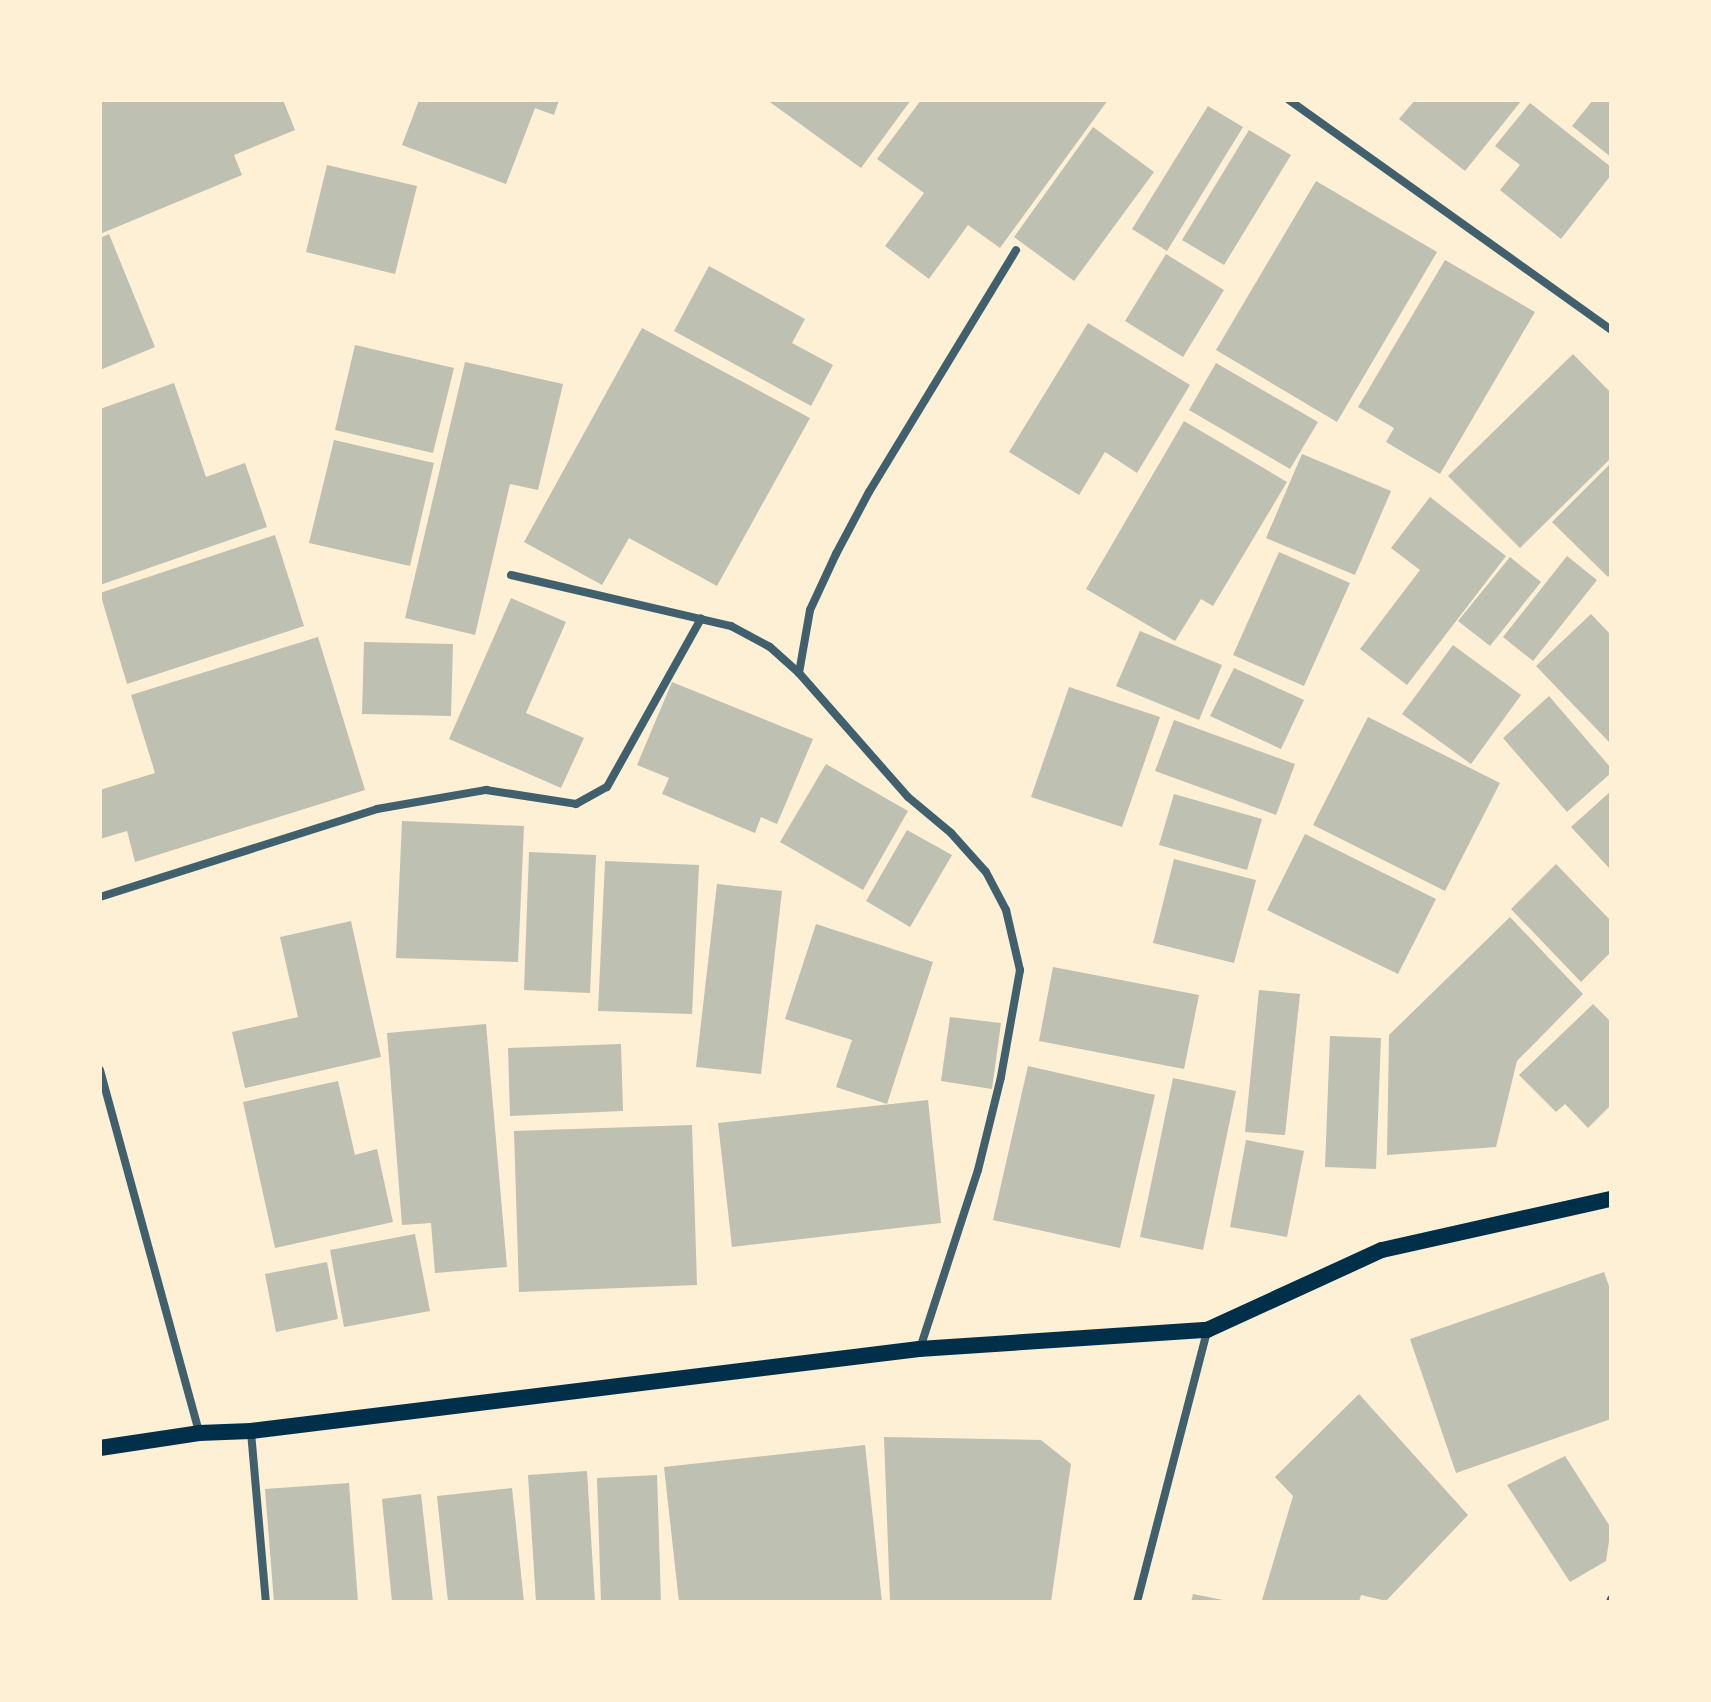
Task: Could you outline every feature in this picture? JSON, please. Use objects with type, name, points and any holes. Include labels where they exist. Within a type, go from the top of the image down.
[{"type":"main road","points":[[100,1448],[199,1433],[251,1431],[919,1349],[1207,1330],[1382,1250],[1611,1199]]},
{"type":"street","points":[[1289,100],[1611,330]]},
{"type":"street","points":[[799,673],[810,610],[836,554],[869,492],[1016,250]]},
{"type":"street","points":[[511,575],[731,626],[770,647],[799,673],[908,797],[951,833],[986,872],[1006,910],[1020,970],[1001,1077],[978,1170],[919,1349]]},
{"type":"street","points":[[100,897],[377,809],[486,790],[576,804],[607,787],[701,619]]},
{"type":"street","points":[[100,1070],[199,1433]]},
{"type":"street","points":[[1137,1602],[1207,1330]]},
{"type":"street","points":[[251,1431],[266,1602]]},
{"type":"building","points":[[100,100],[283,100],[295,130],[234,155],[242,175],[100,234]]},
{"type":"building","points":[[419,100],[559,100],[554,115],[535,108],[506,184],[402,145]]},
{"type":"building","points":[[767,100],[911,100],[861,168]]},
{"type":"building","points":[[921,100],[1108,100],[1000,248],[968,225],[929,279],[885,246],[924,193],[877,159]]},
{"type":"building","points":[[1415,100],[1522,100],[1465,171],[1399,119]]},
{"type":"building","points":[[1593,100],[1611,100],[1611,157],[1572,126]]},
{"type":"building","points":[[1530,103],[1611,167],[1611,175],[1561,239],[1500,190],[1520,165],[1495,146]]},
{"type":"building","points":[[1208,106],[1243,127],[1167,251],[1132,229]]},
{"type":"building","points":[[1093,127],[1154,172],[1074,281],[1014,237]]},
{"type":"building","points":[[1249,130],[1291,155],[1224,265],[1182,240]]},
{"type":"building","points":[[327,165],[417,186],[395,274],[306,252]]},
{"type":"building","points":[[1316,181],[1437,252],[1337,422],[1216,350]]},
{"type":"building","points":[[109,234],[155,347],[100,370],[100,238]]},
{"type":"building","points":[[1166,254],[1224,290],[1183,357],[1125,321]]},
{"type":"building","points":[[1445,260],[1535,312],[1440,474],[1386,442],[1394,428],[1358,407]]},
{"type":"building","points":[[709,266],[805,319],[792,343],[833,365],[811,406],[674,331]]},
{"type":"building","points":[[1088,323],[1190,385],[1137,473],[1105,452],[1079,495],[1009,452]]},
{"type":"building","points":[[642,328],[810,418],[717,586],[629,538],[602,585],[524,542]]},
{"type":"building","points":[[355,345],[454,368],[433,453],[335,430]]},
{"type":"building","points":[[1573,354],[1611,393],[1611,458],[1520,548],[1448,476]]},
{"type":"building","points":[[465,362],[563,384],[538,490],[510,484],[475,635],[405,618]]},
{"type":"building","points":[[1216,363],[1318,422],[1290,469],[1189,410]]},
{"type":"building","points":[[174,383],[206,477],[245,463],[267,527],[100,585],[100,409]]},
{"type":"building","points":[[1184,421],[1287,482],[1213,606],[1201,599],[1175,641],[1086,589]]},
{"type":"building","points":[[334,440],[434,463],[410,566],[309,543]]},
{"type":"building","points":[[1302,454],[1391,491],[1355,575],[1266,538]]},
{"type":"building","points":[[1611,463],[1611,574],[1608,577],[1552,522]]},
{"type":"building","points":[[1430,497],[1506,556],[1407,685],[1360,649],[1420,570],[1391,548]]},
{"type":"building","points":[[275,535],[304,626],[127,684],[100,593]]},
{"type":"building","points":[[1279,552],[1350,583],[1304,686],[1233,655]]},
{"type":"building","points":[[1567,556],[1597,580],[1533,661],[1503,637]]},
{"type":"building","points":[[1510,557],[1541,582],[1490,646],[1458,621]]},
{"type":"building","points":[[511,598],[566,622],[526,713],[584,738],[561,788],[449,739]]},
{"type":"building","points":[[1591,614],[1611,635],[1611,744],[1536,666]]},
{"type":"building","points":[[1140,631],[1222,665],[1199,720],[1116,686]]},
{"type":"building","points":[[318,637],[365,790],[135,862],[127,831],[100,839],[100,790],[155,773],[131,695]]},
{"type":"building","points":[[364,642],[453,644],[451,716],[362,714]]},
{"type":"building","points":[[1453,645],[1521,695],[1471,764],[1402,714]]},
{"type":"building","points":[[1234,668],[1304,700],[1281,749],[1210,716]]},
{"type":"building","points":[[672,682],[813,739],[777,824],[761,817],[755,833],[662,794],[669,778],[637,765]]},
{"type":"building","points":[[1069,687],[1160,717],[1122,827],[1031,797]]},
{"type":"building","points":[[1549,696],[1611,768],[1611,773],[1567,812],[1503,738]]},
{"type":"building","points":[[1368,717],[1500,783],[1445,891],[1313,825]]},
{"type":"building","points":[[1174,720],[1295,764],[1276,815],[1155,771]]},
{"type":"building","points":[[826,764],[908,811],[863,890],[780,842]]},
{"type":"building","points":[[1611,791],[1611,870],[1571,827]]},
{"type":"building","points":[[1174,794],[1262,819],[1247,870],[1159,845]]},
{"type":"building","points":[[402,821],[524,826],[518,962],[396,958]]},
{"type":"building","points":[[907,830],[952,855],[910,927],[866,901]]},
{"type":"building","points":[[1305,834],[1436,899],[1398,974],[1267,910]]},
{"type":"building","points":[[529,852],[596,855],[590,993],[524,990]]},
{"type":"building","points":[[1174,859],[1256,880],[1234,963],[1153,943]]},
{"type":"building","points":[[605,861],[699,865],[692,1014],[598,1011]]},
{"type":"building","points":[[1556,864],[1611,921],[1611,952],[1581,982],[1511,909]]},
{"type":"building","points":[[717,884],[782,891],[761,1074],[696,1067]]},
{"type":"building","points":[[1510,917],[1583,994],[1517,1061],[1496,1147],[1387,1155],[1389,1035]]},
{"type":"building","points":[[351,921],[381,1057],[245,1088],[232,1032],[298,1017],[280,937]]},
{"type":"building","points":[[816,924],[933,962],[887,1104],[836,1087],[852,1040],[785,1019]]},
{"type":"building","points":[[1053,967],[1199,995],[1184,1069],[1039,1041]]},
{"type":"building","points":[[1259,990],[1300,994],[1285,1135],[1245,1132]]},
{"type":"building","points":[[1593,1004],[1611,1022],[1611,1105],[1588,1128],[1565,1104],[1556,1112],[1519,1075]]},
{"type":"building","points":[[950,1017],[1001,1023],[992,1089],[941,1081]]},
{"type":"building","points":[[486,1024],[507,1267],[435,1273],[431,1223],[402,1225],[387,1033]]},
{"type":"building","points":[[1330,1036],[1381,1038],[1376,1169],[1325,1167]]},
{"type":"building","points":[[621,1044],[623,1111],[510,1116],[508,1048]]},
{"type":"building","points":[[1028,1066],[1155,1095],[1120,1248],[993,1220]]},
{"type":"building","points":[[1173,1078],[1236,1091],[1203,1250],[1140,1237]]},
{"type":"building","points":[[338,1081],[355,1155],[377,1149],[393,1222],[275,1248],[243,1102]]},
{"type":"building","points":[[928,1100],[941,1223],[732,1247],[718,1123]]},
{"type":"building","points":[[692,1125],[697,1285],[519,1292],[514,1131]]},
{"type":"building","points":[[1246,1140],[1304,1151],[1287,1237],[1230,1227]]},
{"type":"building","points":[[415,1234],[430,1311],[344,1327],[330,1250]]},
{"type":"building","points":[[327,1262],[338,1319],[276,1332],[265,1274]]},
{"type":"building","points":[[1604,1272],[1611,1292],[1611,1419],[1456,1473],[1410,1339]]},
{"type":"building","points":[[1359,1394],[1468,1515],[1386,1601],[1361,1595],[1359,1602],[1262,1600],[1293,1496],[1275,1477]]},
{"type":"building","points":[[884,1437],[1041,1440],[1071,1464],[1051,1602],[890,1601]]},
{"type":"building","points":[[865,1445],[882,1602],[679,1602],[664,1467]]},
{"type":"building","points":[[1565,1456],[1611,1528],[1606,1561],[1570,1582],[1507,1485]]},
{"type":"building","points":[[587,1471],[595,1602],[536,1602],[528,1475]]},
{"type":"building","points":[[657,1475],[661,1602],[601,1602],[597,1478]]},
{"type":"building","points":[[349,1483],[358,1602],[274,1602],[265,1489]]},
{"type":"building","points":[[512,1488],[524,1602],[448,1602],[437,1496]]},
{"type":"building","points":[[421,1494],[433,1602],[392,1602],[382,1499]]},
{"type":"building","points":[[1193,1594],[1228,1601],[1191,1602]]}]
